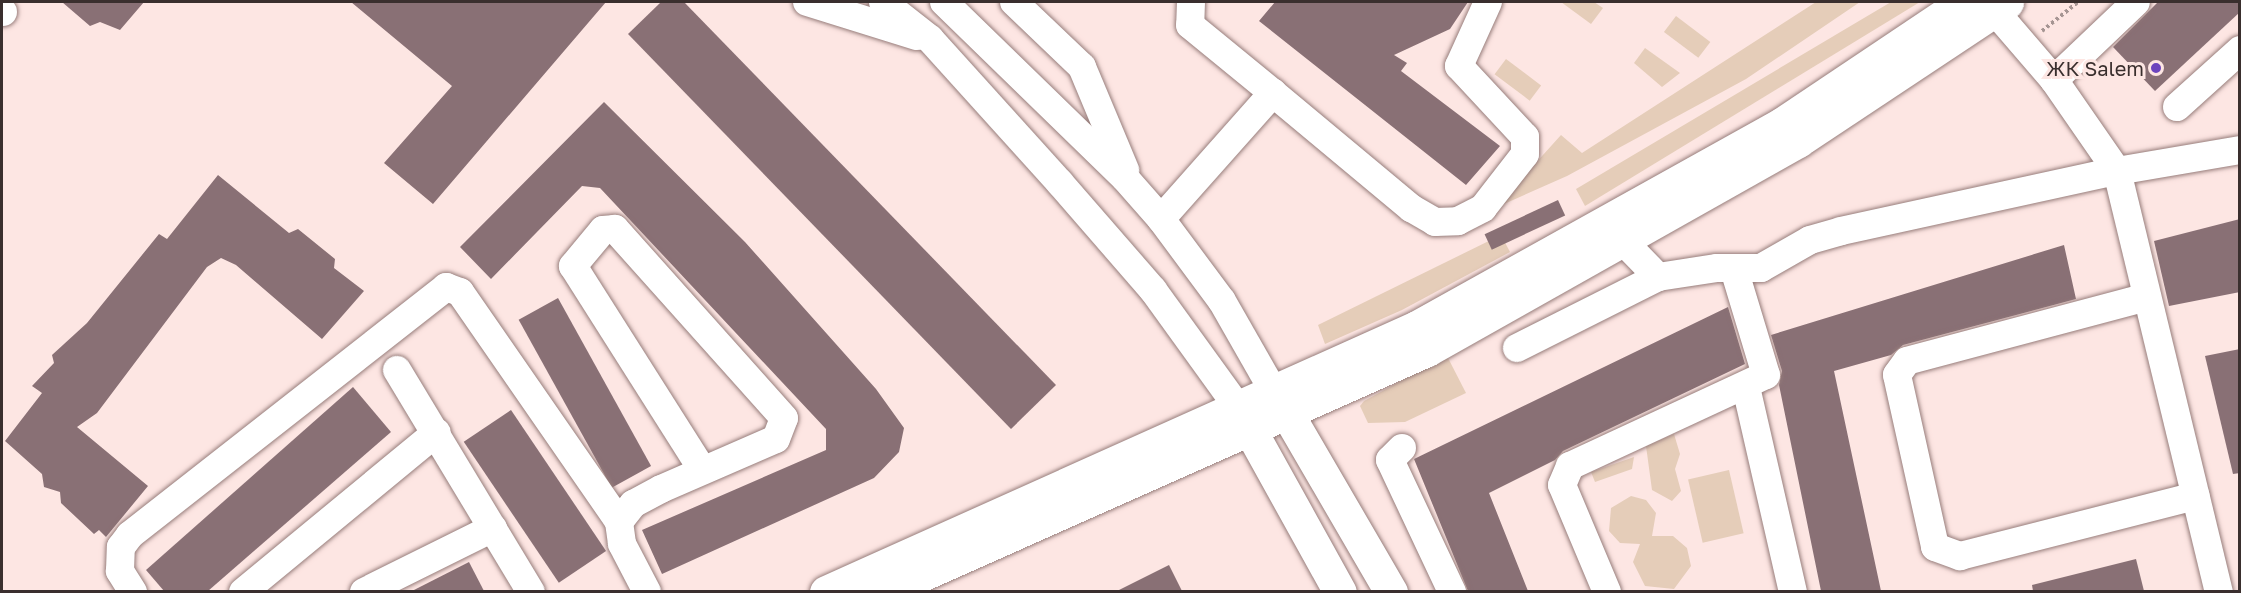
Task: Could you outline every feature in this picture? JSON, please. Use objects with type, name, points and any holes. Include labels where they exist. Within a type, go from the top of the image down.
[{"type":"main road","points":[[1282,403],[1783,123],[1964,2]]},
{"type":"main road","points":[[826,591],[1243,418],[1426,350],[1798,141],[1997,5]]},
{"type":"main road","points":[[1282,403],[1391,591]]},
{"type":"main road","points":[[883,591],[1243,418]]},
{"type":"main road","points":[[1243,418],[1340,591]]},
{"type":"street","points":[[807,2],[930,39]]},
{"type":"street","points":[[883,2],[930,39],[1153,290],[1243,418]]},
{"type":"street","points":[[944,2],[1130,183],[1161,219],[1222,301],[1282,403]]},
{"type":"street","points":[[1014,2],[1082,67],[1130,183]]},
{"type":"street","points":[[1191,2],[1190,26],[1411,208],[1435,222],[1458,221],[1483,208],[1525,154],[1525,137],[1487,102],[1459,66],[1488,2]]},
{"type":"street","points":[[2054,80],[2136,2]]},
{"type":"street","points":[[1997,5],[2025,45],[2054,80],[2117,171],[2219,591]]},
{"type":"street","points":[[2177,107],[2240,50]]},
{"type":"street","points":[[1161,219],[1273,93]]},
{"type":"street","points":[[1517,348],[1658,277],[1761,268],[1810,240],[1841,231],[2117,171],[2240,150]]},
{"type":"street","points":[[619,522],[633,504],[702,469],[776,439],[784,418],[615,229],[603,230],[573,266],[702,469]]},
{"type":"street","points":[[1622,240],[1658,277]]},
{"type":"street","points":[[1607,591],[1562,485],[1570,465],[1746,387],[1766,375],[1734,269]]},
{"type":"street","points":[[133,591],[120,570],[121,547],[130,535],[446,286],[460,292],[619,522],[622,543],[646,591]]},
{"type":"street","points":[[2147,297],[1907,361],[1897,375],[1935,547],[1960,556],[2196,496]]},
{"type":"street","points":[[397,370],[437,432],[531,591]]},
{"type":"street","points":[[1746,387],[1793,591]]},
{"type":"street","points":[[243,591],[437,432]]},
{"type":"street","points":[[1402,448],[1390,460],[1452,591]]},
{"type":"street","points":[[364,591],[493,528]]},
{"type":"path","points":[[2025,45],[2078,2]]},
{"type":"shaded area","points":[[1561,2],[1594,2],[1603,8],[1591,24]]},
{"type":"shaded area","points":[[1816,2],[1860,2],[1746,79],[1567,176],[1495,208],[1561,135],[1582,153]]},
{"type":"shaded area","points":[[1891,2],[1920,2],[1585,206],[1576,189]]},
{"type":"shaded area","points":[[1676,16],[1710,42],[1698,58],[1664,32]]},
{"type":"shaded area","points":[[1645,48],[1680,73],[1662,87],[1634,63]]},
{"type":"shaded area","points":[[1506,59],[1541,85],[1530,101],[1495,74]]},
{"type":"shaded area","points":[[1501,235],[1510,252],[1402,310],[1325,344],[1318,325]]},
{"type":"shaded area","points":[[1447,356],[1466,393],[1405,422],[1368,423],[1360,406],[1364,401]]},
{"type":"shaded area","points":[[1674,434],[1680,454],[1675,469],[1681,491],[1672,501],[1652,490],[1646,446]]},
{"type":"shaded area","points":[[1634,457],[1632,469],[1595,482],[1591,472]]},
{"type":"shaded area","points":[[1729,470],[1744,533],[1703,543],[1688,479]]},
{"type":"shaded area","points":[[1631,496],[1646,500],[1656,513],[1652,536],[1673,536],[1687,548],[1691,566],[1674,589],[1645,586],[1633,562],[1640,544],[1620,543],[1609,531],[1611,508]]},
{"type":"building","points":[[62,2],[144,2],[120,30],[100,22],[90,26]]},
{"type":"building","points":[[351,2],[606,2],[433,204],[384,163],[452,86]]},
{"type":"building","points":[[661,2],[684,2],[1056,385],[1011,429],[628,34]]},
{"type":"building","points":[[1275,2],[1468,2],[1450,29],[1394,55],[1407,63],[1401,71],[1500,146],[1466,185],[1259,21]]},
{"type":"building","name":"ЖК Salem","points":[[2158,2],[2240,2],[2240,12],[2155,91],[2113,47]]},
{"type":"building","points":[[604,102],[745,242],[876,389],[904,428],[899,452],[874,478],[662,574],[642,530],[826,450],[826,429],[600,188],[582,186],[491,279],[460,247]]},
{"type":"building","points":[[218,175],[289,233],[298,229],[335,259],[334,268],[364,291],[322,339],[236,265],[221,258],[207,267],[97,413],[77,427],[148,486],[106,537],[99,530],[94,534],[61,503],[60,492],[44,487],[42,474],[5,441],[42,393],[32,386],[54,363],[52,355],[87,323],[159,234],[167,239]]},
{"type":"building","points":[[1558,200],[1565,215],[1492,250],[1485,234]]},
{"type":"building","points":[[2240,219],[2240,292],[2169,306],[2154,241]]},
{"type":"building","points":[[2064,245],[2076,299],[1903,345],[1891,355],[1834,371],[1881,591],[1821,591],[1779,385],[1782,371],[1771,335]]},
{"type":"building","points":[[558,298],[651,466],[612,488],[519,320]]},
{"type":"building","points":[[1728,307],[1745,364],[1563,451],[1555,460],[1489,493],[1528,591],[1468,591],[1414,459]]},
{"type":"building","points":[[2240,349],[2240,473],[2233,474],[2205,356]]},
{"type":"building","points":[[353,387],[391,432],[208,591],[164,591],[146,570]]},
{"type":"building","points":[[511,410],[606,551],[559,583],[464,442]]},
{"type":"building","points":[[2136,559],[2144,591],[2033,591],[2032,585]]},
{"type":"building","points":[[469,562],[484,591],[412,591]]},
{"type":"building","points":[[1169,565],[1182,591],[1117,591]]},
{"type":"place","name":"ЖК Salem","points":[[2156,68]]}]
